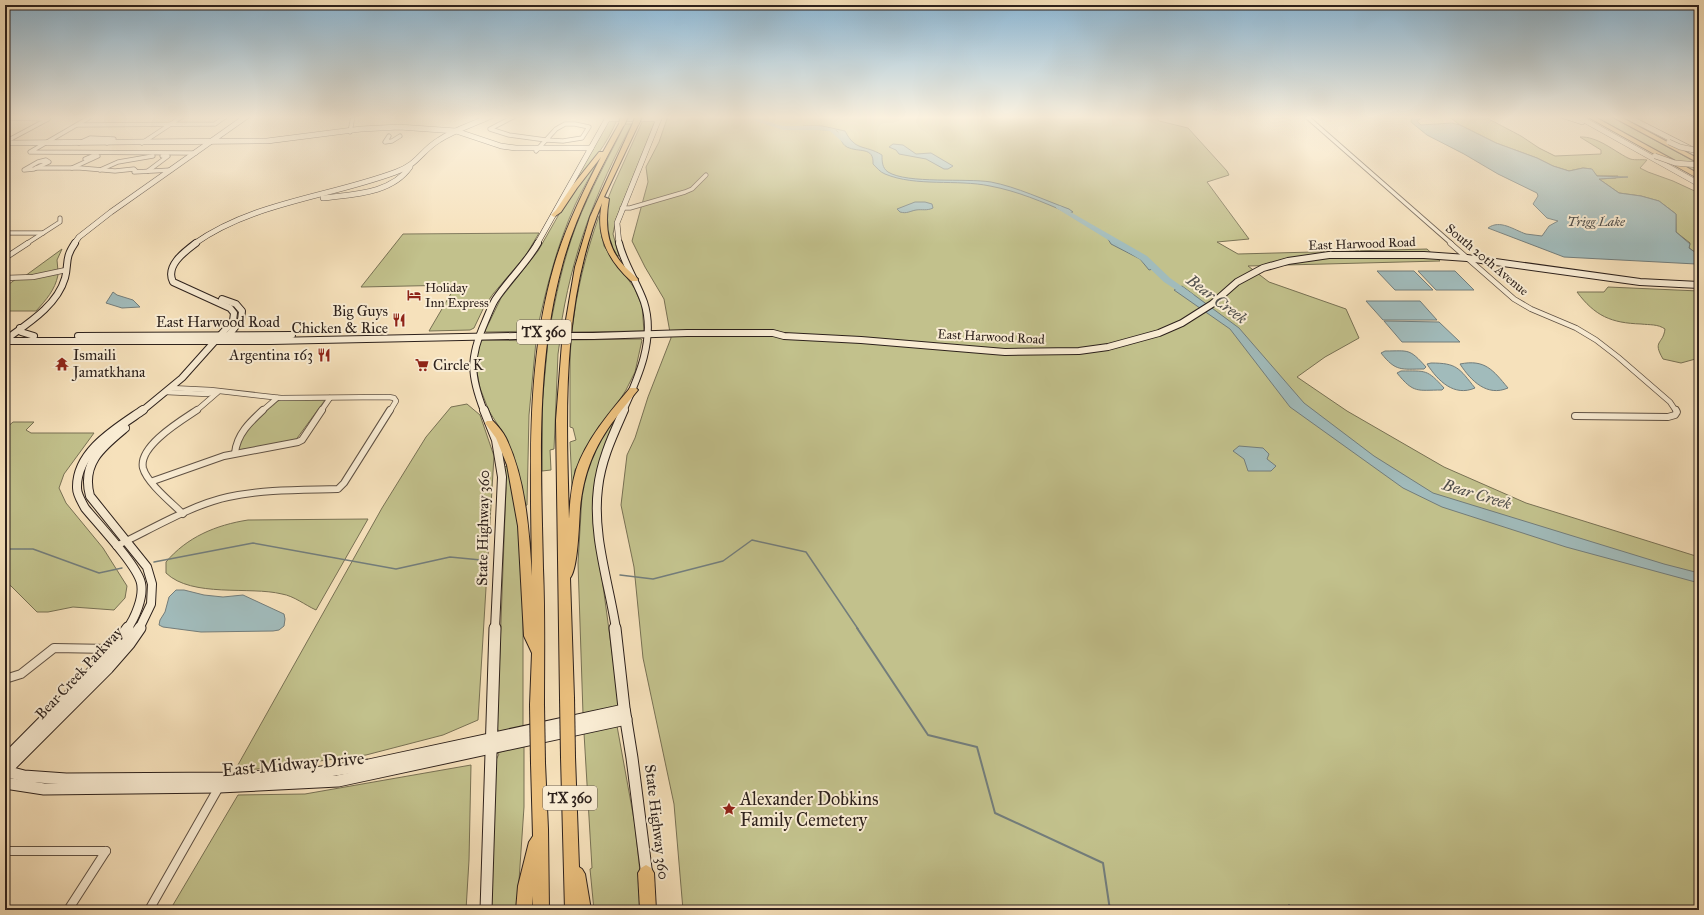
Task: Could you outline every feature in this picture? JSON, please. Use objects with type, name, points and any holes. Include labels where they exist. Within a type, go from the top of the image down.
[{"type":"highway","points":[[554,215],[559,211],[574,187],[596,159]]},
{"type":"highway","name":"TX 360","points":[[541,910],[541,829],[538,762],[538,656],[534,439],[537,390],[543,341],[551,296],[566,241],[582,202],[604,159]]},
{"type":"highway","name":"TX 360","points":[[573,910],[562,557],[561,420],[564,354],[578,265],[594,216],[620,159]]},
{"type":"highway","points":[[1666,159],[1699,177]]},
{"type":"highway","points":[[608,184],[609,188],[603,216],[604,238],[617,260],[627,273],[634,279]]},
{"type":"highway","points":[[564,585],[572,554],[578,486],[581,472],[591,447],[618,406],[633,390]]},
{"type":"highway","points":[[490,423],[501,437],[512,465],[523,526],[530,636],[538,656]]},
{"type":"highway","points":[[524,910],[526,886],[541,829]]},
{"type":"highway","points":[[572,840],[583,910]]},
{"type":"highway","points":[[646,873],[648,910]]},
{"type":"main road","points":[[6,338],[53,301],[63,284],[68,253],[79,237],[188,159]]},
{"type":"main road","name":"Bear Creek Parkway","points":[[290,203],[363,192],[385,186],[404,176],[418,159]]},
{"type":"main road","name":"State Highway 360","points":[[486,910],[502,492],[500,460],[496,440],[477,393],[473,357],[479,336],[496,300],[530,257],[585,159]]},
{"type":"main road","name":"State Highway 360","points":[[643,159],[617,223],[617,241],[619,250],[645,304],[648,335],[643,363],[633,390],[606,451],[600,470],[597,509],[599,530],[615,624],[625,715],[633,763],[646,873],[652,910]]},
{"type":"main road","points":[[1653,159],[1699,184]]},
{"type":"main road","points":[[1663,159],[1675,163],[1699,165]]},
{"type":"main road","name":"Bear Creek Parkway","points":[[5,771],[108,668],[129,644],[140,628],[151,604],[152,584],[147,567],[90,496],[86,482],[90,467],[98,454],[109,442],[171,390],[223,338],[233,321],[234,313],[228,307],[179,285],[170,277],[170,270],[175,262],[204,237],[224,226],[258,212],[387,176],[411,166]]},
{"type":"main road","points":[[338,189],[335,193],[338,196]]},
{"type":"main road","name":"East Harwood Road","points":[[6,338],[75,341],[177,342],[253,335],[446,338],[479,336],[631,337],[648,335],[773,338],[784,336],[860,340],[1005,352],[1079,351],[1108,347],[1159,333],[1194,317],[1222,296],[1237,282],[1263,268],[1308,257],[1383,254],[1467,258],[1640,282],[1699,285]]},
{"type":"main road","name":"Bear Creek Parkway","points":[[5,760],[114,649],[130,627],[140,602],[141,583],[134,568],[85,508],[79,497],[77,488],[79,473],[94,448],[110,433],[171,390],[206,353],[236,327],[241,320],[242,314],[240,308],[236,304],[204,293],[198,293]]},
{"type":"main road","points":[[236,327],[238,332],[253,335]]},
{"type":"main road","points":[[20,328],[23,333],[34,336]]},
{"type":"main road","name":"East Harwood Road","points":[[6,338],[34,336],[223,338],[358,337]]},
{"type":"main road","points":[[75,341],[82,336]]},
{"type":"main road","points":[[177,342],[203,344],[207,348],[206,353]]},
{"type":"main road","name":"East Midway Drive","points":[[5,783],[44,789],[351,779],[492,743],[625,715]]},
{"type":"main road","name":"East Midway Drive","points":[[5,771],[48,778],[222,783]]},
{"type":"street","points":[[100,170],[121,161],[141,159]]},
{"type":"street","points":[[148,171],[164,159]]},
{"type":"street","name":"South 20th Avenue","points":[[1354,159],[1520,303],[1594,339],[1670,402],[1677,412],[1675,416],[1668,417],[1575,416]]},
{"type":"street","points":[[72,168],[88,160]]},
{"type":"street","points":[[36,168],[49,161],[38,162],[24,170],[29,171],[36,168],[72,168],[124,171],[123,173],[136,171],[170,171]]},
{"type":"street","points":[[622,208],[630,208],[685,192],[692,189],[706,175]]},
{"type":"street","points":[[5,258],[60,222],[60,218]]},
{"type":"street","points":[[5,233],[43,233]]},
{"type":"street","points":[[5,278],[33,277],[66,270]]},
{"type":"street","points":[[116,546],[198,506],[228,497],[254,492],[338,489],[344,483],[396,399],[390,397],[277,398],[218,392],[207,394],[171,390]]},
{"type":"street","points":[[183,514],[146,474],[142,466],[144,457],[159,437],[205,404],[218,392]]},
{"type":"street","points":[[234,453],[234,447],[240,434],[277,398]]},
{"type":"street","points":[[153,481],[203,462],[234,453],[298,443],[302,440],[330,398]]},
{"type":"street","points":[[5,679],[25,672],[54,648],[114,649]]},
{"type":"street","points":[[149,910],[222,783]]},
{"type":"street","points":[[5,851],[106,851],[68,910]]},
{"type":"shaded area","points":[[587,159],[595,159],[575,184],[573,184]]},
{"type":"shaded area","points":[[607,159],[614,159],[596,199],[578,250],[560,332],[549,332],[557,292],[571,239],[593,187]]},
{"type":"shaded area","points":[[625,159],[640,159],[616,219],[613,234],[619,256],[613,251],[606,237],[607,201]]},
{"type":"shaded area","points":[[650,159],[1216,159],[1229,175],[1207,182],[1249,239],[1217,242],[1238,254],[1427,249],[1440,261],[1248,266],[1269,282],[1346,309],[1359,338],[1325,357],[1297,377],[1347,411],[1444,467],[1526,503],[1699,557],[1699,910],[683,910],[674,804],[643,658],[634,567],[621,505],[627,455],[635,438],[648,397],[671,338],[664,299],[632,241],[648,182],[646,167]]},
{"type":"shaded area","points":[[1538,159],[1647,160],[1640,168],[1699,193],[1699,255],[1689,248],[1690,243],[1676,232],[1676,214],[1659,201],[1641,196],[1619,193],[1599,179],[1616,178],[1618,176],[1597,176],[1591,169],[1583,168],[1569,171],[1553,166]]},
{"type":"shaded area","points":[[1671,159],[1689,159],[1699,164],[1699,174]]},
{"type":"shaded area","points":[[592,167],[595,167],[575,205],[557,251],[537,331],[486,332],[485,331],[501,298],[538,251],[570,195]]},
{"type":"shaded area","points":[[599,216],[601,216],[601,233],[604,246],[635,289],[642,306],[644,331],[572,332],[582,273]]},
{"type":"shaded area","points":[[539,233],[526,255],[493,294],[484,307],[474,328],[470,330],[429,331],[456,285],[361,287],[403,234]]},
{"type":"shaded area","points":[[62,249],[57,260],[58,271],[25,276]]},
{"type":"shaded area","points":[[57,274],[57,280],[47,299],[36,311],[5,311],[5,287],[16,279]]},
{"type":"shaded area","points":[[1608,287],[1699,291],[1699,358],[1681,363],[1663,359],[1658,349],[1658,345],[1665,329],[1660,326],[1621,322],[1604,317],[1590,307],[1577,292],[1604,292]]},
{"type":"shaded area","points":[[641,339],[635,372],[626,390],[575,470],[574,487],[572,487],[570,442],[576,440],[573,428],[570,427],[571,340]]},
{"type":"shaded area","points":[[560,340],[558,354],[554,449],[550,450],[551,470],[542,471],[542,405],[548,341]]},
{"type":"shaded area","points":[[480,341],[536,341],[529,415],[527,505],[522,507],[503,433],[489,411],[480,388],[477,372],[477,354]]},
{"type":"shaded area","points":[[282,399],[325,400],[295,441],[239,450],[237,449],[239,442],[248,428]]},
{"type":"shaded area","points":[[467,404],[480,415],[494,456],[478,720],[443,735],[366,755],[234,772],[382,508],[426,437],[451,407]]},
{"type":"shaded area","points":[[616,414],[618,415],[607,441],[597,477],[594,519],[619,704],[617,707],[583,714],[578,563],[581,495],[589,458]]},
{"type":"shaded area","points":[[13,422],[34,422],[26,430],[31,433],[94,433],[64,474],[59,488],[66,503],[103,548],[127,586],[125,598],[114,610],[73,607],[48,612],[37,612],[11,586],[5,583],[5,429]]},
{"type":"shaded area","points":[[508,466],[521,540],[523,602],[523,727],[499,732],[497,728],[506,488],[504,467]]},
{"type":"shaded area","points":[[368,519],[316,610],[286,595],[269,592],[206,589],[177,581],[166,573],[166,562],[183,546],[193,539],[214,529],[236,522],[248,520]]},
{"type":"shaded area","points":[[617,726],[635,825],[643,910],[594,910],[590,869],[592,868],[584,733]]},
{"type":"shaded area","points":[[524,745],[524,807],[517,910],[491,910],[496,760],[499,754],[497,753]]},
{"type":"shaded area","points":[[471,765],[469,860],[466,910],[170,910],[238,795],[305,794]]},
{"type":"water","points":[[873,159],[882,159],[883,166],[888,172],[897,176],[909,178],[980,181],[1001,184],[1021,190],[1069,209],[1073,212],[1068,213],[1020,194],[990,186],[964,183],[923,182],[897,178],[885,174],[873,164]]},
{"type":"water","points":[[924,159],[941,159],[953,166],[948,169],[944,169]]},
{"type":"water","name":"Trigg Lake","points":[[1472,159],[1538,159],[1553,166],[1569,171],[1583,168],[1592,169],[1597,176],[1628,177],[1599,179],[1619,193],[1641,196],[1659,201],[1676,214],[1676,232],[1690,244],[1689,248],[1699,255],[1699,262],[1696,264],[1564,257],[1488,228],[1502,225],[1526,234],[1542,236],[1549,226],[1558,221],[1547,218],[1533,204],[1538,196],[1537,193],[1498,174]]},
{"type":"water","points":[[915,202],[932,204],[933,208],[905,213],[900,212],[897,209]]},
{"type":"water","points":[[1108,239],[1142,255],[1157,268],[1149,270],[1140,259],[1111,244]]},
{"type":"water","points":[[1377,271],[1414,271],[1433,290],[1395,290]]},
{"type":"water","points":[[1418,271],[1455,271],[1474,290],[1436,290]]},
{"type":"water","points":[[1182,286],[1239,328],[1304,403],[1374,456],[1433,493],[1664,564],[1699,573],[1699,583],[1566,547],[1442,507],[1403,488],[1290,407],[1230,329],[1174,290]]},
{"type":"water","points":[[113,292],[117,295],[133,300],[140,307],[122,308],[106,303]]},
{"type":"water","points":[[1366,301],[1420,301],[1437,320],[1383,320]]},
{"type":"water","points":[[1384,321],[1439,322],[1460,342],[1402,342]]},
{"type":"water","points":[[1385,351],[1408,352],[1416,356],[1426,367],[1424,369],[1400,368],[1391,364],[1386,359],[1381,353]]},
{"type":"water","points":[[1476,363],[1488,367],[1508,388],[1493,390],[1480,386],[1469,376],[1460,364]]},
{"type":"water","points":[[1427,364],[1447,364],[1457,368],[1475,388],[1460,390],[1447,386],[1436,376]]},
{"type":"water","points":[[1401,371],[1426,372],[1434,377],[1444,388],[1442,390],[1421,390],[1412,388],[1397,373]]},
{"type":"water","points":[[1239,446],[1263,448],[1269,454],[1267,459],[1276,466],[1271,471],[1248,471],[1244,459],[1233,451]]},
{"type":"water","points":[[176,590],[223,597],[243,595],[284,614],[284,626],[279,630],[273,631],[201,632],[163,627],[159,625],[160,620],[165,612],[169,597]]},
{"type":"waterway","name":"Bear Creek","points":[[1058,207],[1144,258],[1167,280],[1190,295]]},
{"type":"waterway","points":[[620,575],[653,579],[723,561],[752,540],[806,552],[858,629]]},
{"type":"waterway","points":[[154,562],[253,543],[396,569],[450,557],[481,560]]},
{"type":"waterway","points":[[5,549],[33,549],[99,573],[122,568]]},
{"type":"waterway","points":[[857,628],[928,735],[977,747],[995,813],[1103,863],[1110,910]]},
{"type":"waterway","points":[[1289,905],[1289,910]]},
{"type":"place","name":"Holiday Inn Express","points":[[414,295]]},
{"type":"place","name":"Big Guys Chicken & Rice","points":[[399,320]]},
{"type":"place","name":"Argentina 163","points":[[324,355]]},
{"type":"place","name":"Ismaili Jamatkhana","points":[[62,364]]},
{"type":"place","name":"Circle K","points":[[422,365]]},
{"type":"place","name":"Alexander Dobkins Family Cemetery","points":[[729,809]]}]
